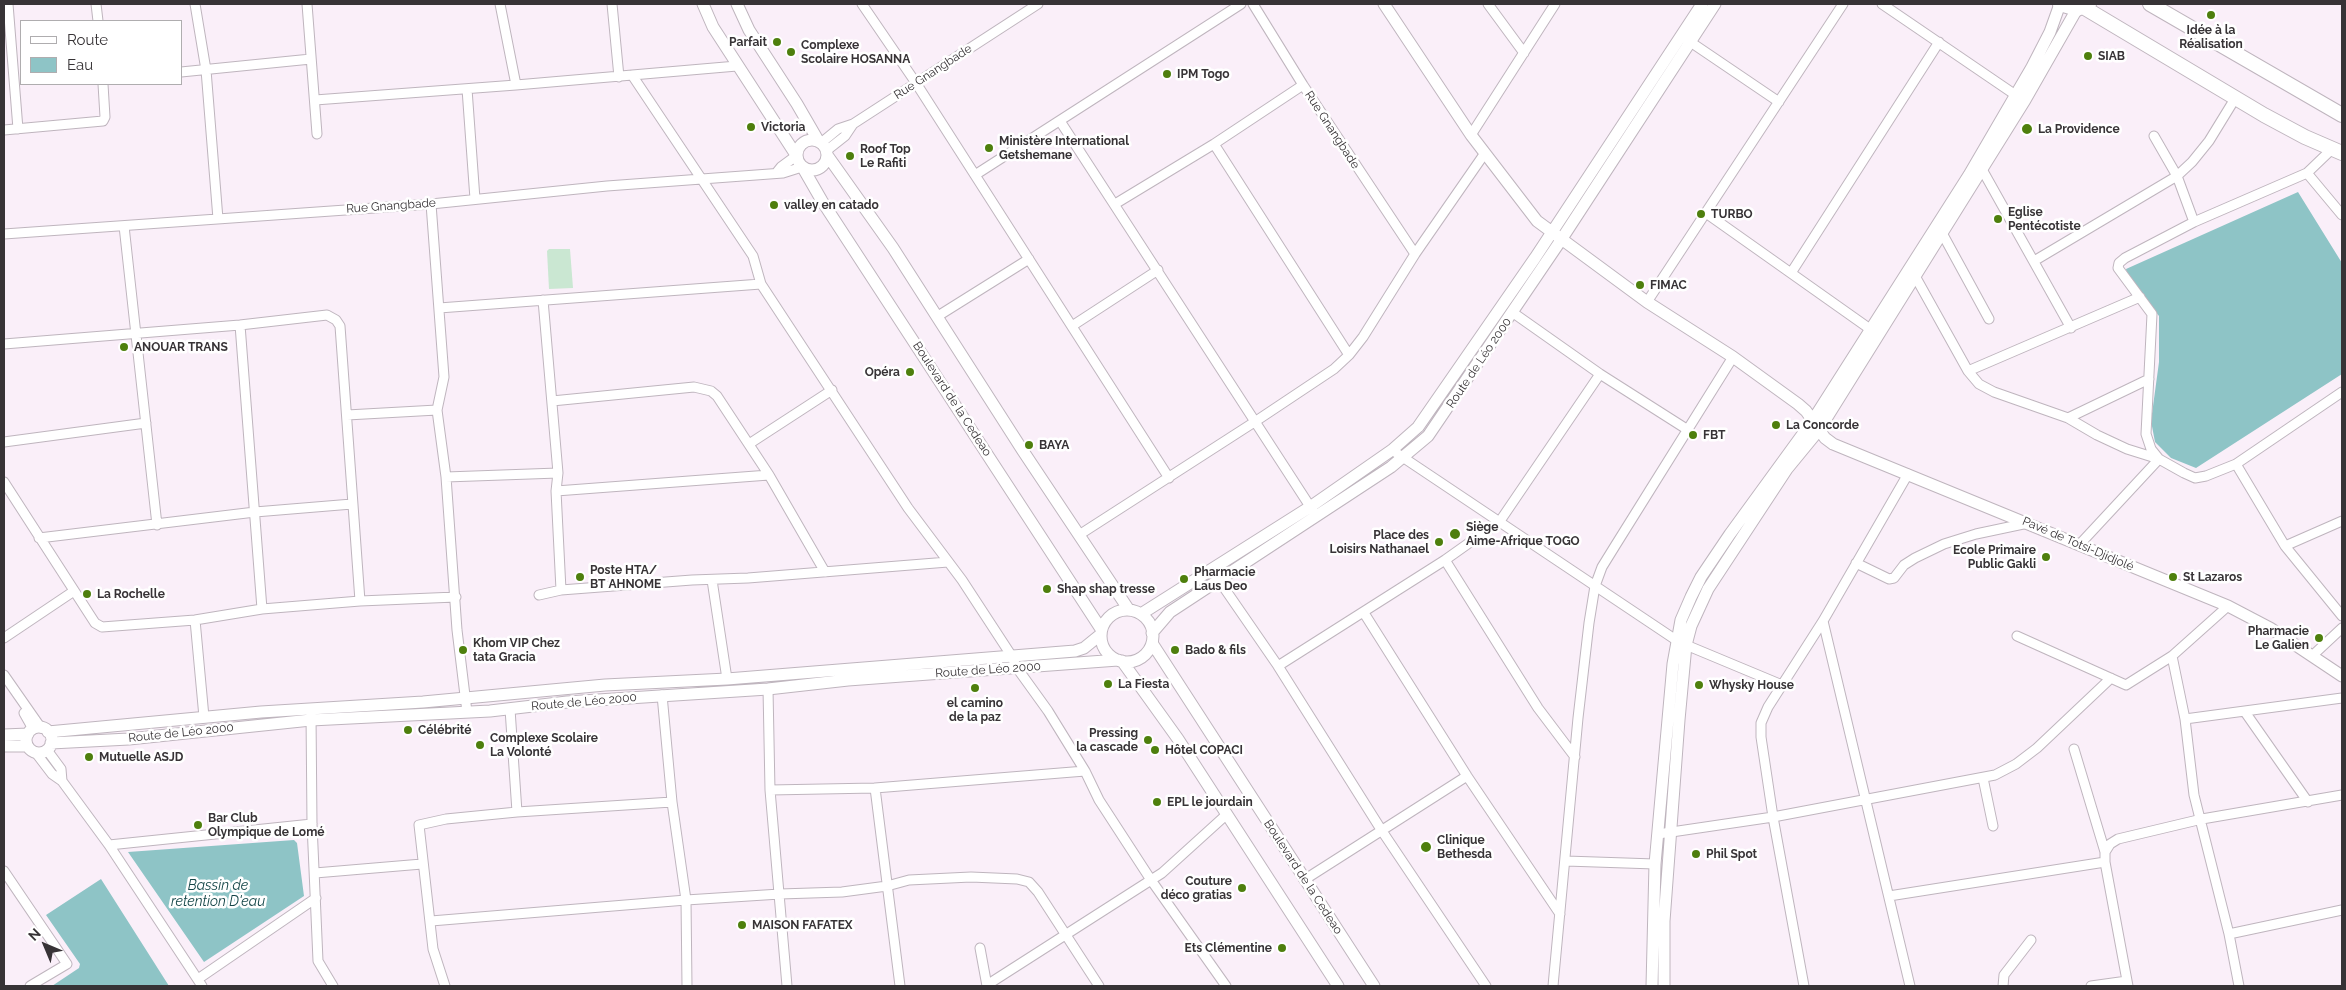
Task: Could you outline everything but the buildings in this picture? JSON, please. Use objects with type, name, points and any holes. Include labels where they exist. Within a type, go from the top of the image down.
[{"type":"main road","points":[[2060,4],[2083,7],[2236,98],[2305,137],[2337,151]]},
{"type":"main road","points":[[2150,4],[2342,115]]},
{"type":"street","points":[[8,4],[18,129]]},
{"type":"street","points":[[96,4],[98,20]]},
{"type":"street","points":[[196,4],[206,70],[218,219]]},
{"type":"street","points":[[307,4],[317,134]]},
{"type":"street","points":[[500,4],[516,86]]},
{"type":"street","points":[[612,4],[619,76]]},
{"type":"street","points":[[703,4],[713,28],[796,155],[803,168],[808,170],[819,168],[826,160],[823,148],[814,140],[804,142],[796,155],[780,167],[777,172]]},
{"type":"street","points":[[737,4],[749,30],[823,148],[893,248],[1129,610]]},
{"type":"street","points":[[862,4],[916,83],[1169,478]]},
{"type":"street","name":"Rue Gnangbade","points":[[823,148],[845,136],[853,124],[1038,4]]},
{"type":"street","points":[[975,175],[1241,4]]},
{"type":"street","name":"Rue Gnangbade","points":[[1252,4],[1303,85],[1415,254]]},
{"type":"street","name":"Pavé de Totsi-Djidjolé","points":[[1384,4],[1471,134],[1526,207],[1551,232],[1647,302],[1734,357],[1798,404],[1833,444],[2228,606],[2270,628],[2342,676]]},
{"type":"street","points":[[1488,4],[1524,53]]},
{"type":"street","points":[[1471,134],[1555,4]]},
{"type":"street","name":"Route de Léo 2000","points":[[1141,614],[1404,458],[1428,436],[1561,240],[1685,39],[1702,4]]},
{"type":"street","name":"Route de Léo 2000","points":[[1152,638],[1170,612],[1313,511],[1392,450],[1418,427],[1685,39],[1715,4]]},
{"type":"street","points":[[1647,302],[1843,4]]},
{"type":"street","points":[[1882,4],[2017,96]]},
{"type":"street","points":[[1652,986],[1658,834],[1681,642],[1692,626],[1708,589],[1942,234],[2050,32],[2060,4]]},
{"type":"street","points":[[1816,425],[1870,329],[2083,7]]},
{"type":"street","points":[[1685,39],[1779,102]]},
{"type":"street","points":[[1792,274],[1939,42]]},
{"type":"street","points":[[182,72],[312,59]]},
{"type":"street","points":[[315,100],[516,86],[737,66]]},
{"type":"street","points":[[632,75],[753,256],[761,284],[904,501],[1011,655],[1016,668],[1048,711],[1085,770],[1100,800],[1151,880],[1226,986]]},
{"type":"street","points":[[4,130],[103,121],[105,117],[103,85]]},
{"type":"street","points":[[1115,204],[1214,144],[1303,85]]},
{"type":"street","points":[[467,89],[475,199]]},
{"type":"street","points":[[2034,261],[2176,176],[2192,162],[2209,141],[2236,98]]},
{"type":"street","points":[[1060,121],[1313,511]]},
{"type":"street","points":[[2154,136],[2176,176],[2194,222]]},
{"type":"street","points":[[1214,144],[1349,355]]},
{"type":"street","points":[[2158,459],[2151,448],[2146,434],[2152,314],[2120,272],[2118,268],[2120,263],[2194,222],[2307,173],[2337,151]]},
{"type":"street","points":[[1079,535],[1334,369],[1349,355],[1363,337],[1415,254],[1485,153]]},
{"type":"street","points":[[1980,165],[2071,328]]},
{"type":"street","name":"Rue Gnangbade","points":[[4,234],[431,204],[777,172],[787,173],[803,168]]},
{"type":"street","name":"Boulevard de la Cedeao","points":[[803,168],[822,201],[1101,632]]},
{"type":"street","points":[[2307,173],[2342,215]]},
{"type":"street","points":[[431,204],[444,377],[437,410],[446,478],[456,597],[456,630],[467,712]]},
{"type":"street","points":[[1706,213],[1870,329]]},
{"type":"street","points":[[124,226],[158,525]]},
{"type":"street","points":[[1942,234],[1989,318]]},
{"type":"street","points":[[938,316],[1029,259]]},
{"type":"street","points":[[1072,326],[1158,270]]},
{"type":"street","points":[[1915,276],[1968,371],[1979,384],[1994,392],[2068,418],[2112,442],[2158,459],[2195,478],[2206,476],[2236,464],[2342,392]]},
{"type":"street","points":[[439,308],[761,284]]},
{"type":"street","points":[[1968,371],[2140,297]]},
{"type":"street","points":[[543,300],[558,473],[556,491],[561,590]]},
{"type":"street","points":[[1512,312],[1600,374],[1688,430]]},
{"type":"street","points":[[4,344],[240,325],[327,315],[336,320],[340,326],[360,601]]},
{"type":"street","points":[[240,325],[262,609]]},
{"type":"street","points":[[1553,986],[1588,631],[1595,586],[1602,567],[1734,357]]},
{"type":"street","points":[[1278,666],[1364,613],[1500,521],[1600,374]]},
{"type":"street","points":[[2068,418],[2149,379]]},
{"type":"street","points":[[552,401],[699,387],[711,391],[717,396],[769,475],[825,572]]},
{"type":"street","points":[[748,444],[832,390]]},
{"type":"street","points":[[347,415],[437,410]]},
{"type":"street","points":[[4,442],[146,423]]},
{"type":"street","points":[[1392,450],[1681,642],[1782,684]]},
{"type":"street","points":[[2080,544],[2158,459]]},
{"type":"street","points":[[2236,464],[2284,546],[2342,616]]},
{"type":"street","points":[[446,478],[558,473]]},
{"type":"street","points":[[1804,986],[1773,817],[1760,737],[1761,724],[1782,684],[1823,621],[1908,474]]},
{"type":"street","points":[[556,491],[769,475]]},
{"type":"street","points":[[4,482],[74,592],[95,623],[102,627],[195,620],[262,609],[360,601],[456,597]]},
{"type":"street","points":[[38,538],[255,512],[352,504]]},
{"type":"street","points":[[2284,546],[2342,521]]},
{"type":"street","points":[[1856,563],[1889,579],[1894,578],[1904,565],[1944,544],[1976,534],[2029,523]]},
{"type":"street","points":[[1445,560],[1538,708],[1575,757]]},
{"type":"street","points":[[540,595],[561,590],[948,562]]},
{"type":"street","points":[[1218,579],[1278,666],[1382,831],[1486,986]]},
{"type":"street","points":[[712,580],[727,679]]},
{"type":"street","points":[[4,638],[74,592]]},
{"type":"street","points":[[2017,636],[2126,685],[2172,656],[2228,606]]},
{"type":"street","points":[[1120,661],[1137,659],[1148,650],[1152,638],[1147,619],[1141,614],[1129,610],[1112,614],[1101,632],[1105,650],[1120,661],[1156,705],[1338,986]]},
{"type":"street","points":[[1364,613],[1467,776],[1560,914]]},
{"type":"street","points":[[195,620],[204,717]]},
{"type":"street","points":[[1823,621],[1910,986]]},
{"type":"street","points":[[2312,656],[2342,628]]},
{"type":"street","name":"Route de Léo 2000","points":[[4,735],[39,739],[129,738],[311,714],[605,685],[727,679],[1075,651],[1084,648],[1101,632]]},
{"type":"street","name":"Boulevard de la Cedeao","points":[[1152,638],[1304,880],[1374,986]]},
{"type":"street","points":[[1664,986],[1664,921],[1681,642]]},
{"type":"street","points":[[2172,656],[2185,719],[2194,795],[2202,819],[2239,986]]},
{"type":"street","name":"Route de Léo 2000","points":[[4,746],[39,739],[204,717],[467,712],[662,695],[768,689],[848,680],[1120,661]]},
{"type":"street","points":[[4,675],[39,739],[52,774],[62,781],[109,845],[200,983],[316,898]]},
{"type":"street","points":[[1658,834],[1773,817],[1995,776],[2038,748],[2111,678]]},
{"type":"street","points":[[4,684],[39,739]]},
{"type":"street","points":[[768,689],[770,790],[787,986]]},
{"type":"street","points":[[662,695],[672,802],[686,900],[687,986]]},
{"type":"street","points":[[2185,719],[2342,698]]},
{"type":"street","points":[[510,709],[517,812]]},
{"type":"street","points":[[2244,712],[2308,802]]},
{"type":"street","points":[[311,714],[312,824],[318,961],[333,986]]},
{"type":"street","points":[[2074,749],[2105,852],[2105,862],[2128,983],[2091,986]]},
{"type":"street","points":[[770,790],[875,788],[1085,770]]},
{"type":"street","points":[[1304,880],[1467,776]]},
{"type":"street","points":[[1983,778],[1992,826]]},
{"type":"street","points":[[875,788],[899,965],[900,986]]},
{"type":"street","points":[[2105,852],[2110,844],[2118,839],[2202,819],[2342,795]]},
{"type":"street","points":[[445,986],[432,949],[431,921],[418,827],[422,823],[517,812],[672,802]]},
{"type":"street","points":[[980,948],[987,986],[1151,880],[1173,864],[1226,815]]},
{"type":"street","points":[[109,845],[312,824]]},
{"type":"street","points":[[1566,861],[1656,864]]},
{"type":"street","points":[[1889,896],[2105,862]]},
{"type":"street","points":[[315,873],[422,864]]},
{"type":"street","points":[[4,871],[66,964],[33,986]]},
{"type":"street","points":[[431,921],[686,900],[842,892],[887,886],[909,880],[971,877],[1017,880],[1029,882],[1038,892],[1098,986]]},
{"type":"street","points":[[2229,934],[2342,910]]},
{"type":"street","points":[[2002,986],[2004,975],[2031,940]]},
{"type":"green space","points":[[549,249],[570,249],[573,288],[549,289],[547,251]]},
{"type":"water","points":[[2298,192],[2342,263],[2342,374],[2196,468],[2171,458],[2155,442],[2151,421],[2159,362],[2159,316],[2127,276],[2126,269]]},
{"type":"water","name":"Bassin de retention D'eau","points":[[294,840],[297,843],[304,896],[204,962],[128,852]]},
{"type":"water","points":[[101,879],[169,986],[52,986],[79,968],[80,964],[46,915]]},
{"type":"place","name":"Idée à la Réalisation","points":[[2211,15]]},
{"type":"place","name":"Parfait","points":[[777,42]]},
{"type":"place","name":"Complexe Scolaire HOSANNA","points":[[791,52]]},
{"type":"place","name":"SIAB","points":[[2088,56]]},
{"type":"place","name":"IPM Togo","points":[[1167,74]]},
{"type":"place","name":"Victoria","points":[[751,127]]},
{"type":"place","name":"La Providence","points":[[2027,129]]},
{"type":"place","name":"Ministère International Getshemane","points":[[989,148]]},
{"type":"place","name":"Roof Top Le Rafiti","points":[[850,156]]},
{"type":"place","name":"valley en catado","points":[[774,205]]},
{"type":"place","name":"TURBO","points":[[1701,214]]},
{"type":"place","name":"Eglise Pentécotiste","points":[[1998,219]]},
{"type":"place","name":"FIMAC","points":[[1640,285]]},
{"type":"place","name":"ANOUAR TRANS","points":[[124,347]]},
{"type":"place","name":"Opéra","points":[[910,372]]},
{"type":"place","name":"La Concorde","points":[[1776,425]]},
{"type":"place","name":"FBT","points":[[1693,435]]},
{"type":"place","name":"BAYA","points":[[1029,445]]},
{"type":"place","name":"Siège Aime-Afrique TOGO","points":[[1455,534]]},
{"type":"place","name":"Place des Loisirs Nathanael","points":[[1439,542]]},
{"type":"place","name":"Ecole Primaire Public Gakli","points":[[2046,557]]},
{"type":"place","name":"Poste HTA/ BT AHNOME","points":[[580,577]]},
{"type":"place","name":"St Lazaros","points":[[2173,577]]},
{"type":"place","name":"Pharmacie Laus Deo","points":[[1184,579]]},
{"type":"place","name":"Shap shap tresse","points":[[1047,589]]},
{"type":"place","name":"La Rochelle","points":[[87,594]]},
{"type":"place","name":"Pharmacie Le Galien","points":[[2319,638]]},
{"type":"place","name":"Khom VIP Chez tata Gracia","points":[[463,650]]},
{"type":"place","name":"Bado & fils","points":[[1175,650]]},
{"type":"place","name":"La Fiesta","points":[[1108,684]]},
{"type":"place","name":"Whysky House","points":[[1699,685]]},
{"type":"place","name":"el camino de la paz","points":[[975,688]]},
{"type":"place","name":"Célébrité","points":[[408,730]]},
{"type":"place","name":"Pressing la cascade","points":[[1148,740]]},
{"type":"place","name":"Complexe Scolaire La Volonté","points":[[480,745]]},
{"type":"place","name":"Hôtel COPACI","points":[[1155,750]]},
{"type":"place","name":"Mutuelle ASJD","points":[[89,757]]},
{"type":"place","name":"EPL le jourdain","points":[[1157,802]]},
{"type":"place","name":"Bar Club Olympique de Lomé","points":[[198,825]]},
{"type":"place","name":"Clinique Bethesda","points":[[1426,847]]},
{"type":"place","name":"Phil Spot","points":[[1696,854]]},
{"type":"place","name":"Couture déco gratias","points":[[1242,888]]},
{"type":"place","name":"MAISON FAFATEX","points":[[742,925]]},
{"type":"place","name":"Ets Clémentine","points":[[1282,948]]}]
